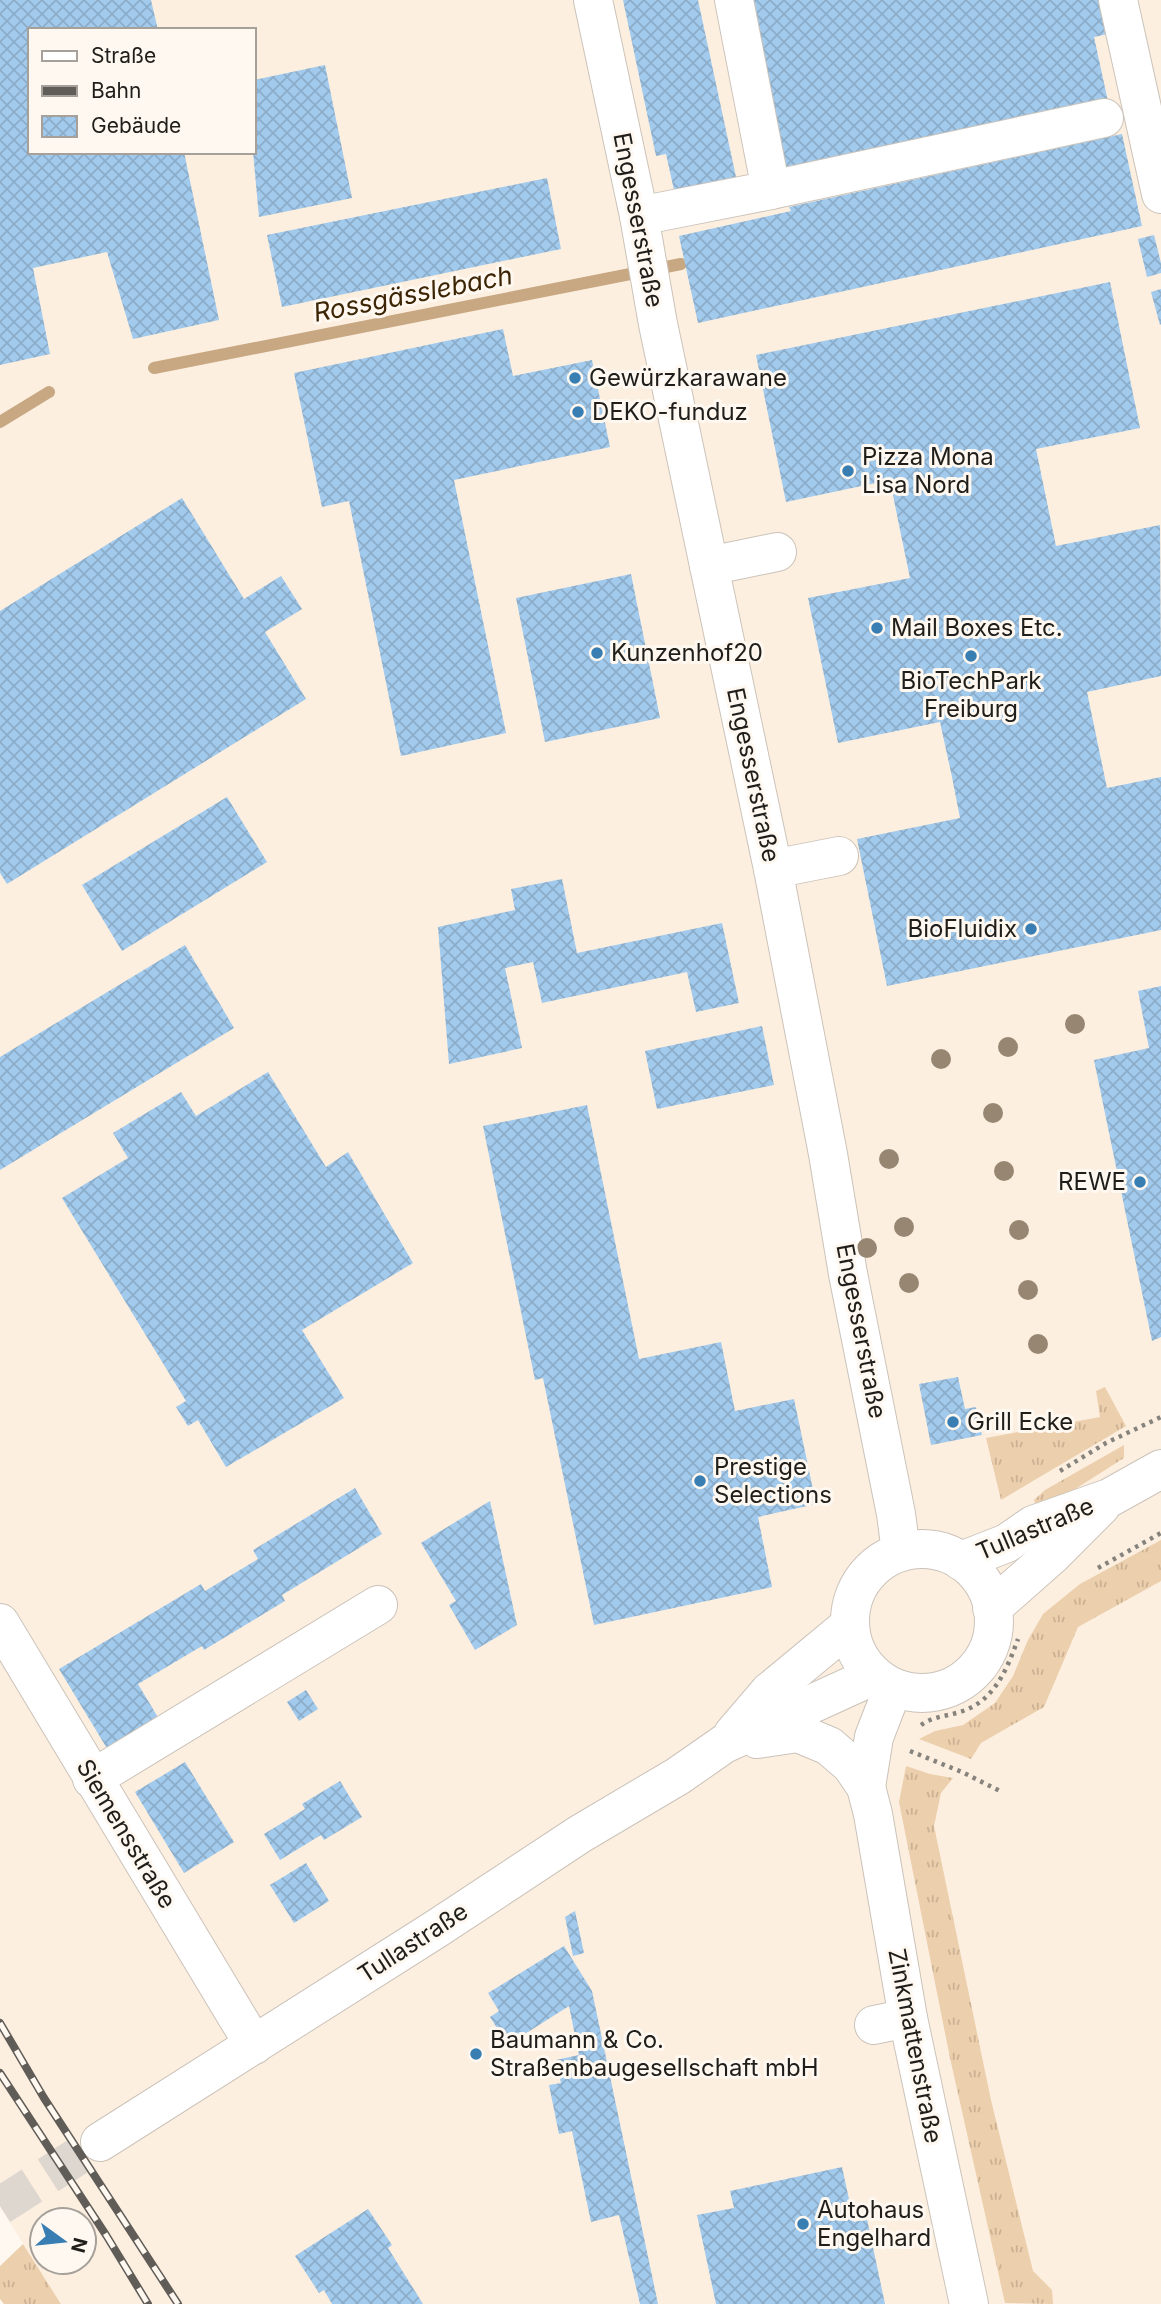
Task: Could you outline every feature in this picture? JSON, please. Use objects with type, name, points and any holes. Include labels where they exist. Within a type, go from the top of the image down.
[{"type":"street","name":"Engesserstraße","points":[[593,0],[773,869],[901,1552]]},
{"type":"street","points":[[734,0],[771,190]]},
{"type":"street","points":[[1118,0],[1161,194]]},
{"type":"street","points":[[640,225],[771,190],[1104,118]]},
{"type":"street","points":[[709,566],[777,552]]},
{"type":"street","points":[[773,869],[839,856]]},
{"type":"street","name":"Tullastraße","points":[[961,1561],[1007,1543],[1033,1525],[1109,1498],[1161,1469]]},
{"type":"street","name":"Tullastraße","points":[[992,1608],[1051,1556],[1109,1498]]},
{"type":"street","name":"Tullastraße","points":[[100,2142],[580,1834],[678,1776],[724,1744],[883,1682],[916,1693],[932,1693],[956,1685],[969,1675],[985,1656],[993,1632],[992,1608],[982,1581],[961,1561],[950,1555],[925,1549],[901,1552]]},
{"type":"street","points":[[883,1682],[864,1664],[854,1646],[850,1625],[852,1604],[860,1584],[882,1561],[901,1552]]},
{"type":"street","points":[[92,1779],[378,1605]]},
{"type":"street","name":"Siemensstraße","points":[[0,1623],[254,2045]]},
{"type":"street","name":"Tullastraße","points":[[724,1744],[769,1692],[850,1625]]},
{"type":"street","name":"Zinkmattenstraße","points":[[866,1787],[886,1742],[883,1682]]},
{"type":"street","name":"Zinkmattenstraße","points":[[724,1744],[799,1733],[829,1746],[851,1766],[866,1787],[873,1814],[891,2022],[970,2304]]},
{"type":"path","points":[[1049,1478],[1106,1443],[1161,1417]]},
{"type":"path","points":[[1092,1572],[1161,1533]]},
{"type":"path","points":[[886,1742],[911,1731],[927,1720],[969,1709],[987,1696],[999,1682],[1018,1637]]},
{"type":"path","points":[[886,1742],[962,1772],[1002,1792]]},
{"type":"shaded area","points":[[0,0],[1161,0],[1161,2304],[61,2304],[43,2276],[98,2276],[98,2206],[28,2206],[28,2252],[0,2207]]},
{"type":"green space","points":[[1105,1387],[1126,1426],[1001,1500],[986,1438],[1100,1417],[1096,1391]]},
{"type":"green space","points":[[1124,1445],[1124,1458],[1039,1512],[1034,1500],[1045,1490]]},
{"type":"green space","points":[[1161,1540],[1161,1581],[1078,1627],[1044,1707],[981,1743],[971,1759],[919,1739],[935,1731],[963,1725],[995,1703],[1013,1676],[1028,1640],[1043,1614],[1080,1584]]},
{"type":"green space","points":[[906,1766],[953,1778],[941,1793],[934,1826],[991,2100],[1033,2271],[1052,2290],[1053,2304],[1005,2303],[950,2058],[899,1802]]},
{"type":"green space","points":[[23,2244],[28,2252],[28,2276],[43,2276],[61,2304],[4,2304],[0,2299],[0,2266]]},
{"type":"building","points":[[0,0],[151,0],[158,28],[28,28],[28,154],[184,154],[219,320],[133,339],[107,252],[33,268],[50,354],[0,365]]},
{"type":"building","points":[[623,0],[698,0],[736,177],[674,190],[666,154],[656,156]]},
{"type":"building","points":[[746,0],[1104,0],[1112,33],[1094,37],[1109,106],[785,178]]},
{"type":"building","points":[[325,65],[352,198],[259,217],[253,154],[256,154],[256,80]]},
{"type":"building","points":[[1122,134],[1142,226],[698,323],[679,236],[791,211],[789,207]]},
{"type":"building","points":[[547,178],[561,249],[282,307],[267,235]]},
{"type":"building","points":[[1154,235],[1161,273],[1147,277],[1138,239]]},
{"type":"building","points":[[1110,282],[1140,428],[1036,449],[1056,546],[1160,525],[1161,676],[1087,692],[1107,788],[1161,777],[1161,930],[887,986],[857,839],[960,818],[952,777],[940,722],[838,743],[808,598],[910,578],[890,480],[786,502],[756,355]]},
{"type":"building","points":[[1161,289],[1161,324],[1160,325],[1151,292]]},
{"type":"building","points":[[503,329],[513,376],[592,360],[610,447],[454,480],[506,733],[401,756],[349,501],[322,507],[294,373]]},
{"type":"building","points":[[182,498],[244,599],[281,576],[302,609],[265,632],[306,699],[7,884],[0,873],[0,611]]},
{"type":"building","points":[[631,574],[660,718],[545,742],[516,598]]},
{"type":"building","points":[[227,797],[267,862],[122,951],[82,885]]},
{"type":"building","points":[[562,879],[577,953],[722,923],[739,1003],[696,1012],[687,972],[542,1003],[533,962],[505,968],[522,1048],[449,1064],[438,927],[515,910],[511,889]]},
{"type":"building","points":[[185,945],[234,1028],[0,1170],[0,1057]]},
{"type":"building","name":"REWE","points":[[1161,986],[1161,1337],[1152,1341],[1094,1060],[1149,1048],[1138,991]]},
{"type":"building","points":[[762,1026],[774,1085],[657,1109],[645,1051]]},
{"type":"building","points":[[268,1072],[326,1167],[348,1152],[413,1263],[302,1330],[344,1398],[226,1467],[198,1420],[188,1426],[176,1407],[186,1401],[62,1198],[128,1158],[113,1133],[181,1092],[196,1116]]},
{"type":"building","points":[[587,1105],[639,1359],[721,1342],[735,1411],[794,1399],[816,1504],[758,1517],[772,1587],[594,1625],[543,1378],[535,1380],[483,1126]]},
{"type":"building","name":"Grill Ecke","points":[[958,1377],[965,1409],[976,1407],[982,1435],[931,1445],[919,1384]]},
{"type":"building","points":[[355,1488],[382,1534],[282,1595],[285,1601],[204,1650],[202,1646],[138,1684],[159,1719],[108,1750],[59,1669],[201,1584],[205,1591],[258,1559],[253,1550]]},
{"type":"building","points":[[490,1501],[517,1625],[475,1650],[449,1605],[456,1601],[421,1543]]},
{"type":"building","points":[[306,1690],[318,1709],[299,1721],[287,1702]]},
{"type":"building","points":[[185,1762],[234,1842],[184,1873],[135,1792]]},
{"type":"building","points":[[340,1781],[362,1817],[324,1840],[321,1835],[280,1860],[264,1834],[305,1809],[302,1804]]},
{"type":"building","points":[[306,1863],[329,1901],[294,1923],[270,1885]]},
{"type":"building","points":[[575,1911],[584,1953],[573,1956],[565,1917]]},
{"type":"building","points":[[564,1946],[592,1991],[658,2304],[640,2304],[619,2215],[591,2222],[572,2131],[559,2134],[549,2085],[561,2083],[556,2060],[579,2055],[569,2006],[517,2039],[516,2036],[506,2042],[490,2017],[499,2011],[488,1993]]},
{"type":"building","points":[[842,2167],[854,2222],[867,2219],[885,2304],[716,2304],[697,2215],[734,2208],[730,2191]]},
{"type":"building","points":[[368,2209],[392,2245],[388,2248],[423,2304],[332,2304],[324,2290],[319,2293],[295,2256]]},
{"type":"waterway","name":"Rossgässlebach","points":[[154,368],[681,264]]},
{"type":"waterway","name":"Rossgässlebach","points":[[0,422],[49,392]]},
{"type":"tunnel","points":[[0,2206],[100,2142]]},
{"type":"railway","points":[[0,2023],[44,2098],[178,2304]]},
{"type":"railway","points":[[0,2073],[148,2304]]},
{"type":"place","name":"Gewürzkarawane","points":[[575,378]]},
{"type":"place","name":"DEKO-funduz","points":[[578,412]]},
{"type":"place","name":"Pizza Mona Lisa Nord","points":[[848,471]]},
{"type":"place","name":"Mail Boxes Etc.","points":[[877,628]]},
{"type":"place","name":"Kunzenhof20","points":[[597,653]]},
{"type":"place","name":"BioTechPark Freiburg","points":[[971,656]]},
{"type":"place","name":"BioFluidix","points":[[1031,929]]},
{"type":"place","name":"REWE","points":[[1140,1182]]},
{"type":"place","name":"Grill Ecke","points":[[953,1422]]},
{"type":"place","name":"Prestige Selections","points":[[700,1481]]},
{"type":"place","name":"Baumann & Co. Straßenbaugesellschaft mbH","points":[[476,2054]]},
{"type":"place","name":"Autohaus Engelhard","points":[[803,2224]]}]
